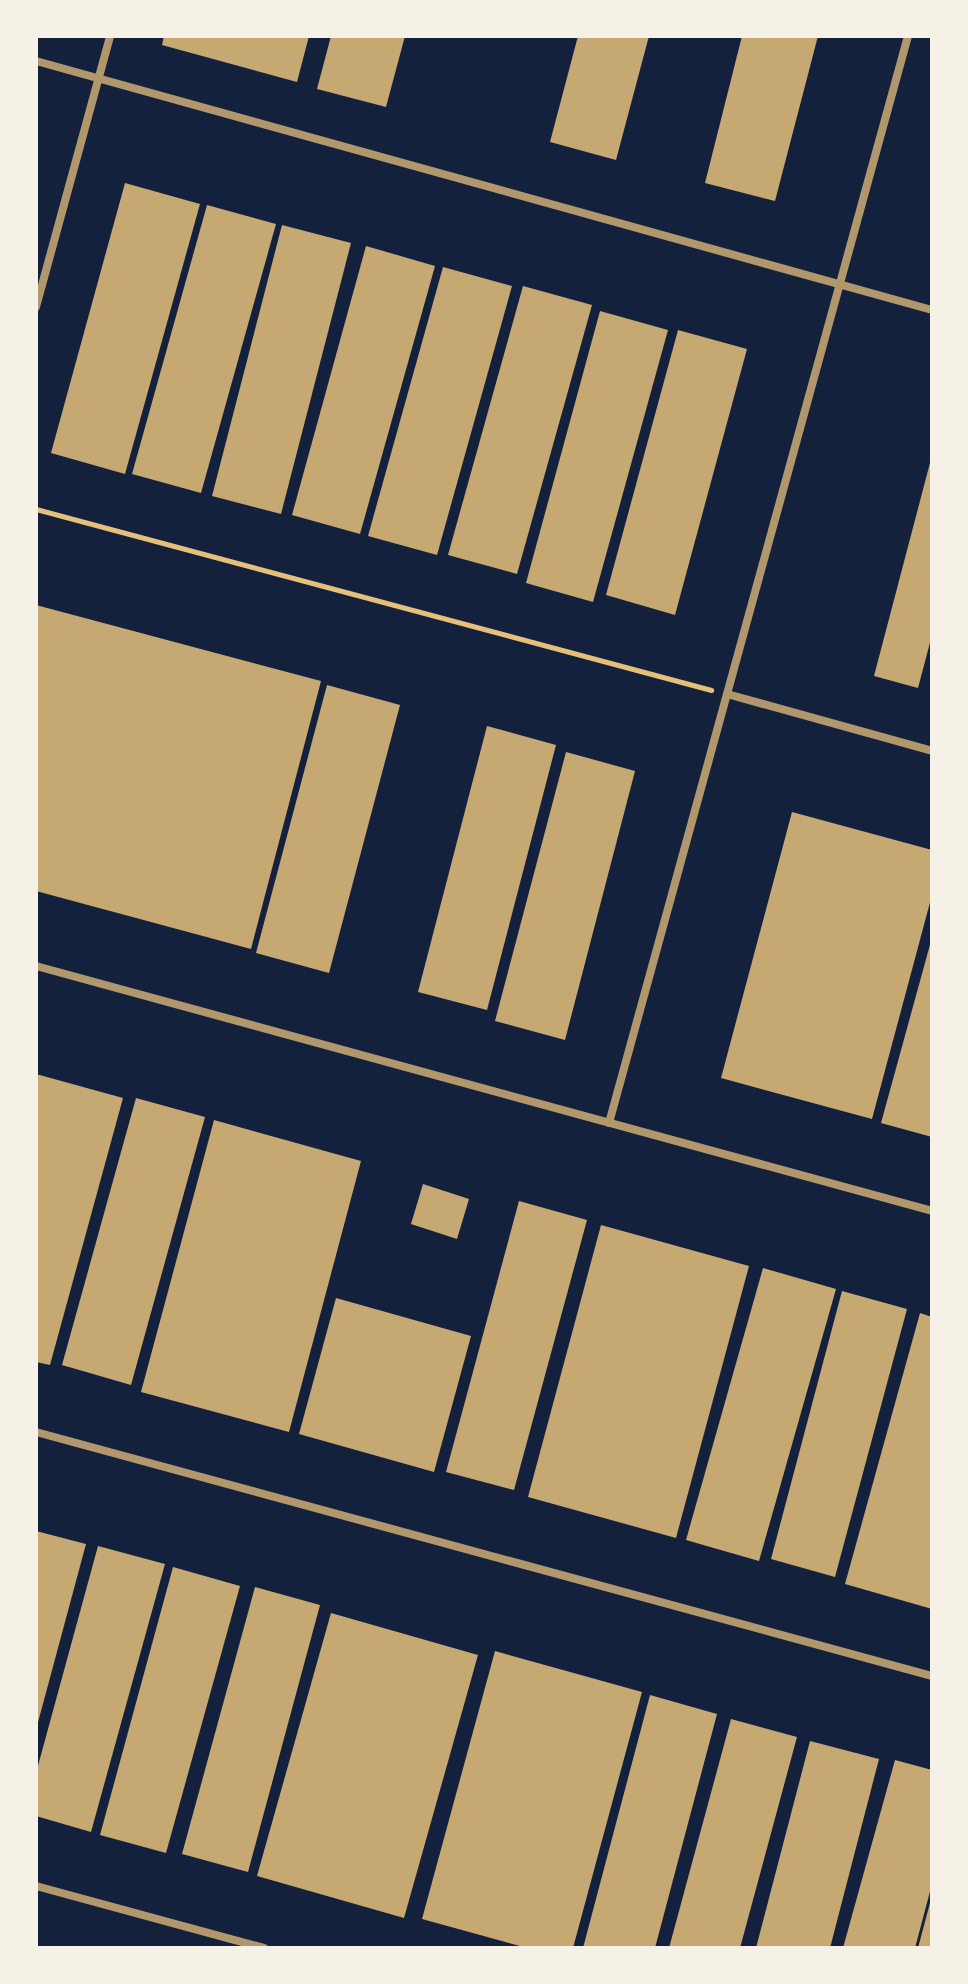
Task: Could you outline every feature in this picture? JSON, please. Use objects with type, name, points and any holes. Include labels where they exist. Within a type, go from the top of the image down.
[{"type":"street","points":[[36,307],[110,36]]},
{"type":"street","points":[[609,1123],[908,36]]},
{"type":"street","points":[[36,61],[932,310]]},
{"type":"street","points":[[727,694],[932,751]]},
{"type":"street","points":[[36,966],[932,1211]]},
{"type":"street","points":[[36,1432],[932,1676]]},
{"type":"street","points":[[36,1886],[264,1948]]},
{"type":"path","points":[[36,509],[727,694]]},
{"type":"building","points":[[164,36],[309,36],[297,82],[162,45]]},
{"type":"building","points":[[331,36],[405,36],[386,107],[317,89]]},
{"type":"building","points":[[578,36],[649,36],[616,160],[550,142]]},
{"type":"building","points":[[742,36],[818,36],[775,201],[705,183]]},
{"type":"building","points":[[125,183],[200,204],[125,474],[51,453]]},
{"type":"building","points":[[207,205],[276,224],[201,493],[132,474]]},
{"type":"building","points":[[282,225],[351,243],[281,514],[212,496]]},
{"type":"building","points":[[366,246],[435,266],[360,534],[292,515]]},
{"type":"building","points":[[443,267],[512,286],[437,555],[368,536]]},
{"type":"building","points":[[523,286],[592,305],[517,574],[448,555]]},
{"type":"building","points":[[600,311],[668,330],[593,602],[526,583]]},
{"type":"building","points":[[678,330],[747,349],[675,615],[606,595]]},
{"type":"building","points":[[931,459],[932,635],[918,688],[874,676]]},
{"type":"building","points":[[36,605],[321,681],[251,949],[36,891]]},
{"type":"building","points":[[327,685],[400,705],[329,973],[256,953]]},
{"type":"building","points":[[487,726],[556,745],[487,1010],[418,992]]},
{"type":"building","points":[[566,752],[635,771],[565,1040],[495,1021]]},
{"type":"building","points":[[792,812],[932,850],[932,895],[872,1119],[721,1078]]},
{"type":"building","points":[[932,941],[932,1137],[881,1123]]},
{"type":"building","points":[[36,1074],[123,1098],[50,1365],[36,1362]]},
{"type":"building","points":[[136,1098],[205,1117],[131,1385],[62,1365]]},
{"type":"building","points":[[214,1120],[361,1161],[289,1432],[141,1392]]},
{"type":"building","points":[[423,1184],[469,1199],[457,1239],[411,1224]]},
{"type":"building","points":[[519,1201],[587,1220],[514,1490],[446,1472]]},
{"type":"building","points":[[601,1225],[749,1266],[676,1538],[528,1497]]},
{"type":"building","points":[[763,1268],[836,1289],[759,1561],[686,1540]]},
{"type":"building","points":[[842,1291],[907,1309],[835,1577],[771,1559]]},
{"type":"building","points":[[336,1298],[471,1336],[434,1472],[299,1434]]},
{"type":"building","points":[[920,1313],[932,1317],[932,1609],[845,1584]]},
{"type":"building","points":[[36,1531],[86,1544],[37,1726],[36,1726]]},
{"type":"building","points":[[98,1546],[165,1564],[91,1832],[36,1816],[36,1773]]},
{"type":"building","points":[[173,1567],[240,1586],[166,1853],[100,1835]]},
{"type":"building","points":[[255,1587],[320,1605],[248,1872],[182,1854]]},
{"type":"building","points":[[331,1613],[478,1655],[404,1918],[257,1876]]},
{"type":"building","points":[[495,1651],[642,1692],[573,1948],[527,1948],[422,1919]]},
{"type":"building","points":[[650,1695],[717,1714],[655,1948],[583,1948]]},
{"type":"building","points":[[731,1719],[797,1737],[740,1948],[669,1948]]},
{"type":"building","points":[[810,1741],[879,1759],[830,1948],[756,1948]]},
{"type":"building","points":[[895,1760],[932,1770],[932,1884],[915,1948],[843,1948]]},
{"type":"building","points":[[931,1899],[932,1948],[918,1948]]}]
